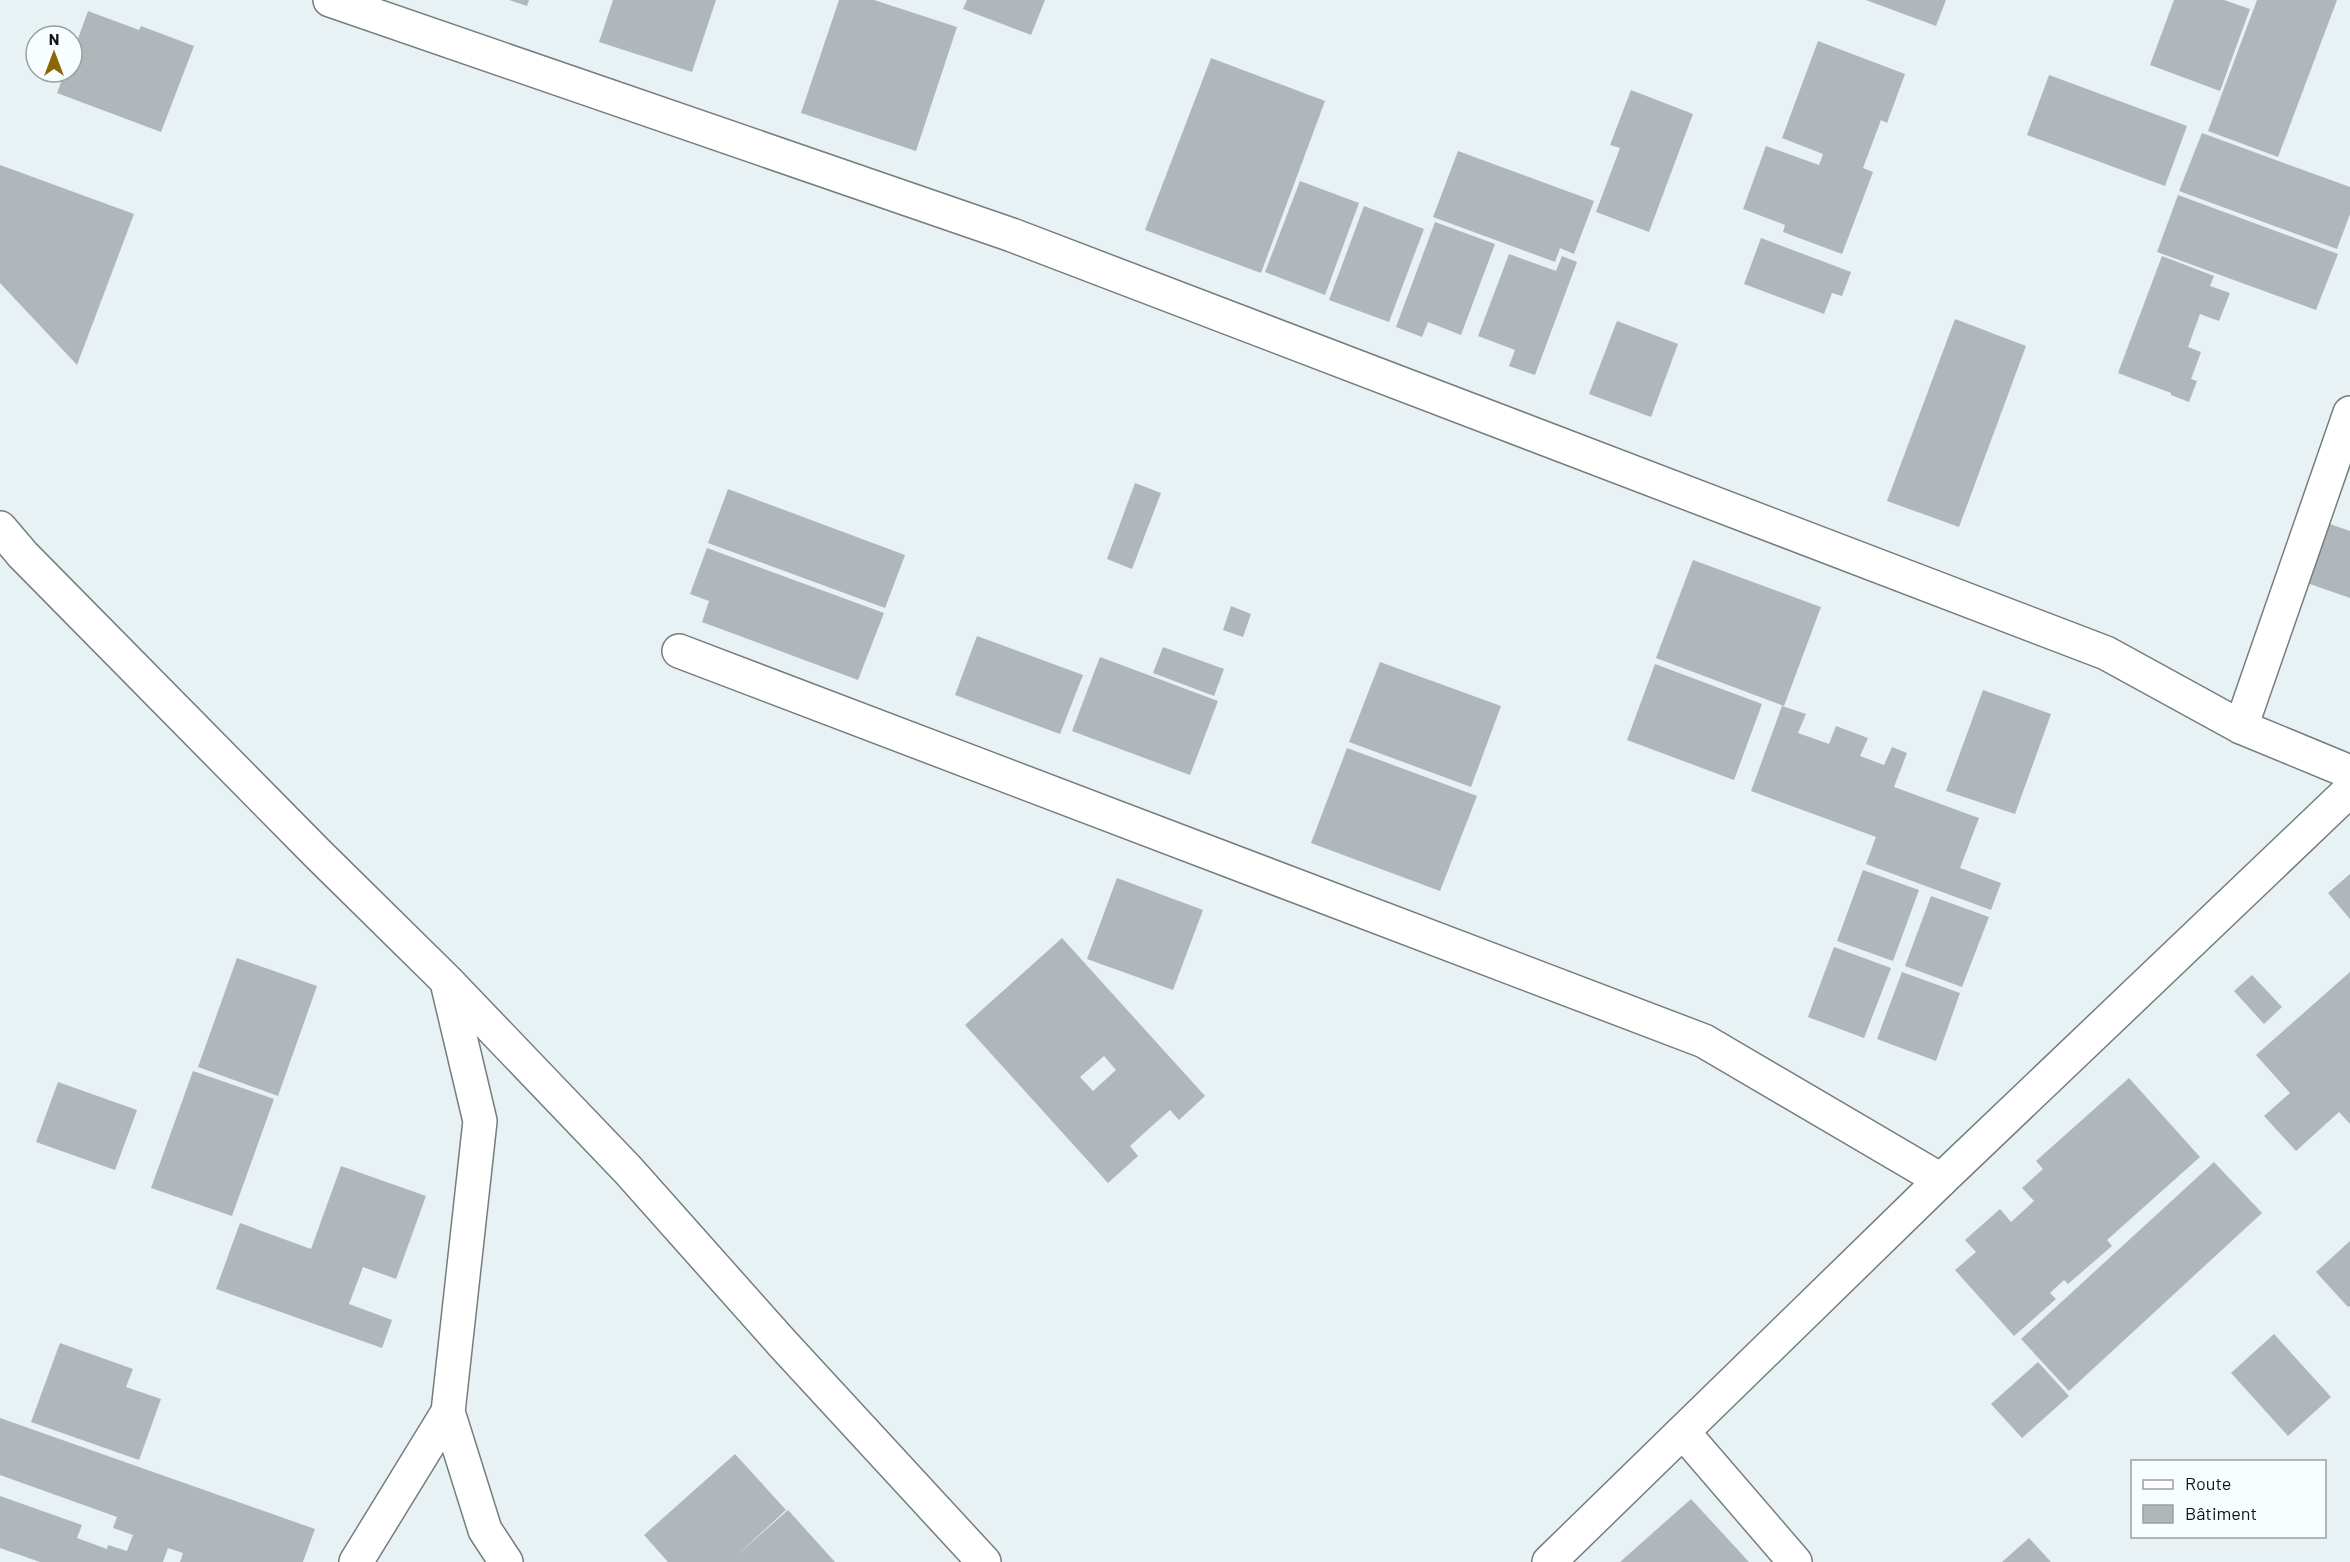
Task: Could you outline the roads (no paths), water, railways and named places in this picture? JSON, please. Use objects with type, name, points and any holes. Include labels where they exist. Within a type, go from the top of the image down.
[{"type":"street","points":[[330,0],[1034,243],[2106,653],[2241,727],[2350,772]]},
{"type":"street","points":[[2241,727],[2350,413]]},
{"type":"street","points":[[0,528],[39,572],[446,980],[628,1170],[782,1343],[984,1562]]},
{"type":"street","points":[[679,651],[1704,1041],[1941,1180]]},
{"type":"street","points":[[1549,1562],[1941,1180],[2350,790]]},
{"type":"street","points":[[446,980],[480,1121],[448,1412],[485,1530],[506,1562]]},
{"type":"street","points":[[356,1562],[448,1412]]},
{"type":"street","points":[[1683,1432],[1795,1562]]}]
